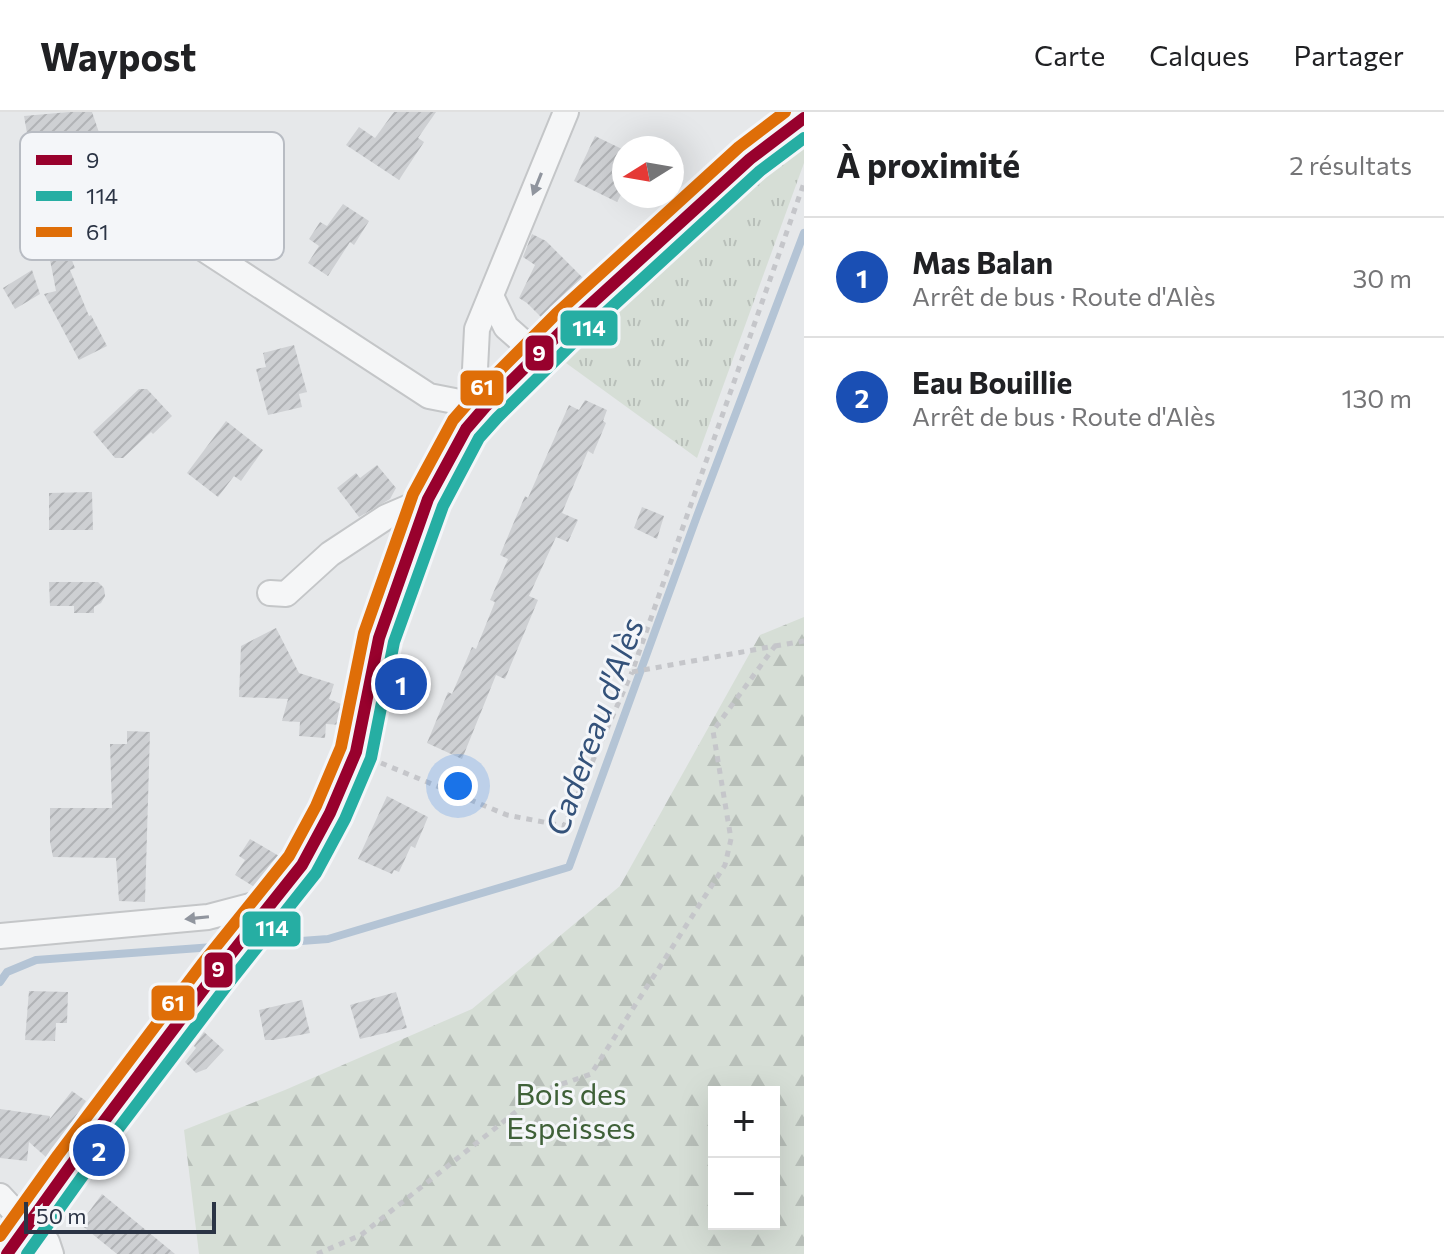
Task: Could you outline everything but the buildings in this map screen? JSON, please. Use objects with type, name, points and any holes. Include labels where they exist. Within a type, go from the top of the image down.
[{"type":"main road","points":[[15,1242],[215,974],[302,865],[330,813],[356,752],[379,638],[428,499],[466,429],[552,340],[750,159],[804,118]]},
{"type":"street","points":[[221,260],[429,396],[485,407],[475,369],[477,329],[566,112]]},
{"type":"street","points":[[491,296],[506,327],[524,343],[552,340]]},
{"type":"street","points":[[270,593],[286,594],[330,554],[386,517],[428,499]]},
{"type":"street","points":[[0,936],[208,917],[273,900]]},
{"type":"street","points":[[0,1196],[15,1242],[47,1242],[51,1254]]},
{"type":"path","points":[[356,752],[507,815],[564,826],[632,672],[804,183]]},
{"type":"path","points":[[632,672],[804,641]]},
{"type":"path","points":[[317,1254],[361,1235],[542,1091],[591,1074],[725,865],[731,839],[713,731],[775,646]]},
{"type":"green space","points":[[804,145],[804,163],[697,458],[566,363],[792,146]]},
{"type":"green space","name":"Bois des Espeisses","points":[[804,617],[804,1254],[199,1254],[184,1130],[472,1009],[620,886],[760,635]]},
{"type":"waterway","name":"Cadereau d'Alès","points":[[248,945],[328,939],[569,867],[804,233]]},
{"type":"waterway","name":"Cadereau d'Alès","points":[[0,982],[7,972],[36,960],[227,946]]},
{"type":"transit line","name":"61","points":[[0,1236],[202,964],[289,856],[316,806],[341,747],[364,633],[413,494],[453,420],[556,314],[739,147],[785,112]]},
{"type":"transit line","name":"9","points":[[7,1254],[215,974],[302,865],[330,813],[356,752],[379,638],[428,499],[466,429],[567,326],[750,159],[804,118]]},
{"type":"transit line","name":"114","points":[[27,1254],[228,984],[316,873],[345,819],[371,758],[394,642],[443,506],[479,438],[578,338],[760,171],[804,138]]},
{"type":"place","name":"Mas Balan","points":[[401,684]]},
{"type":"place","name":"Eau Bouillie","points":[[99,1150]]}]
